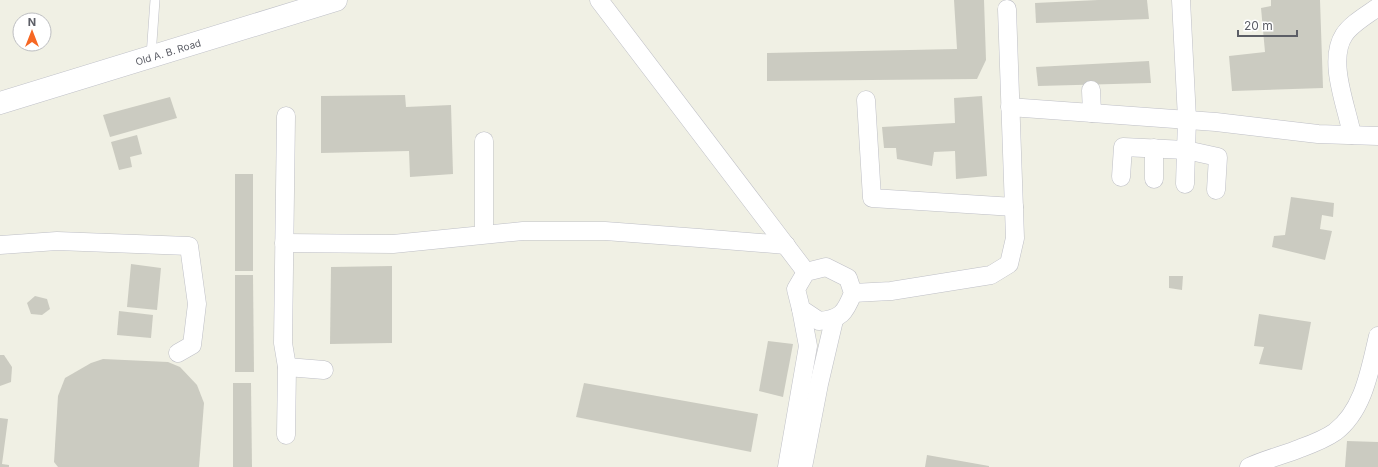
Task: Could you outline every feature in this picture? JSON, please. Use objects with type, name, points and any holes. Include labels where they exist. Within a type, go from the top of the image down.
[{"type":"street","name":"Old A. B. Road","points":[[0,103],[151,58],[336,0]]},
{"type":"street","points":[[599,0],[806,272]]},
{"type":"street","points":[[1181,0],[1187,119],[1185,184]]},
{"type":"street","points":[[1352,135],[1344,103],[1338,67],[1339,48],[1344,34],[1359,20],[1378,7]]},
{"type":"street","points":[[853,293],[891,290],[992,275],[1009,264],[1015,238],[1007,9]]},
{"type":"street","points":[[1091,90],[1092,113]]},
{"type":"street","points":[[866,100],[872,198],[1014,207]]},
{"type":"street","points":[[1010,107],[1187,119],[1318,134],[1378,136]]},
{"type":"street","points":[[286,116],[283,343],[287,368],[286,435]]},
{"type":"street","points":[[484,141],[484,234]]},
{"type":"street","points":[[1121,177],[1123,147],[1186,150],[1218,157],[1216,190]]},
{"type":"street","points":[[1154,148],[1154,179]]},
{"type":"street","points":[[284,242],[393,244],[523,231],[605,231],[786,246]]},
{"type":"street","points":[[0,245],[57,241],[189,246],[196,304],[192,346],[178,353]]},
{"type":"street","points":[[787,467],[808,346],[796,289],[806,272],[826,267],[848,278],[853,293],[847,309],[834,320],[819,322],[801,309]]},
{"type":"street","points":[[803,467],[819,384],[834,320]]},
{"type":"street","points":[[1249,467],[1300,449],[1334,433],[1349,418],[1358,404],[1368,377],[1378,336]]},
{"type":"street","points":[[287,368],[324,370]]},
{"type":"lane","points":[[151,58],[156,0]]},
{"type":"building","points":[[954,0],[984,0],[986,60],[977,79],[767,81],[767,53],[957,49]]},
{"type":"building","points":[[1098,0],[1147,0],[1149,19],[1036,23],[1035,3]]},
{"type":"building","points":[[1271,0],[1320,0],[1323,88],[1232,91],[1229,56],[1265,52],[1261,8],[1271,6]]},
{"type":"building","points":[[1149,61],[1151,83],[1038,86],[1036,67]]},
{"type":"building","points":[[405,95],[406,107],[451,105],[453,174],[410,177],[409,151],[321,153],[321,96]]},
{"type":"building","points":[[982,96],[987,176],[956,179],[955,151],[934,152],[932,166],[897,159],[896,148],[884,148],[882,127],[955,123],[954,98]]},
{"type":"building","points":[[170,97],[177,118],[110,137],[103,115]]},
{"type":"building","points":[[137,135],[142,154],[130,157],[132,167],[119,170],[111,142]]},
{"type":"building","points":[[235,174],[253,174],[253,271],[235,271]]},
{"type":"building","points":[[1291,197],[1334,203],[1333,217],[1322,215],[1320,229],[1332,231],[1325,260],[1272,247],[1274,236],[1285,235]]},
{"type":"building","points":[[131,264],[161,268],[157,310],[127,307]]},
{"type":"building","points":[[392,266],[392,343],[330,344],[331,267]]},
{"type":"building","points":[[235,275],[253,275],[254,372],[235,372]]},
{"type":"building","points":[[1169,276],[1183,276],[1182,290],[1169,288]]},
{"type":"building","points":[[35,296],[47,299],[50,309],[42,315],[31,314],[27,303]]},
{"type":"building","points":[[119,311],[153,315],[151,338],[117,335]]},
{"type":"building","points":[[1259,314],[1311,322],[1302,370],[1259,364],[1264,347],[1254,346]]},
{"type":"building","points":[[768,341],[793,344],[783,397],[759,391]]},
{"type":"building","points":[[0,355],[4,355],[12,367],[11,382],[0,386]]},
{"type":"building","points":[[103,359],[168,362],[180,367],[197,385],[204,403],[199,467],[58,467],[54,462],[58,396],[65,378],[91,363]]},
{"type":"building","points":[[233,383],[251,383],[252,467],[233,467]]},
{"type":"building","points":[[584,383],[758,414],[751,452],[576,417]]},
{"type":"building","points":[[0,418],[8,419],[2,464],[9,465],[9,467],[0,467]]},
{"type":"building","points":[[1347,441],[1378,442],[1378,467],[1345,467]]},
{"type":"building","points":[[927,455],[989,466],[989,467],[925,467]]}]
